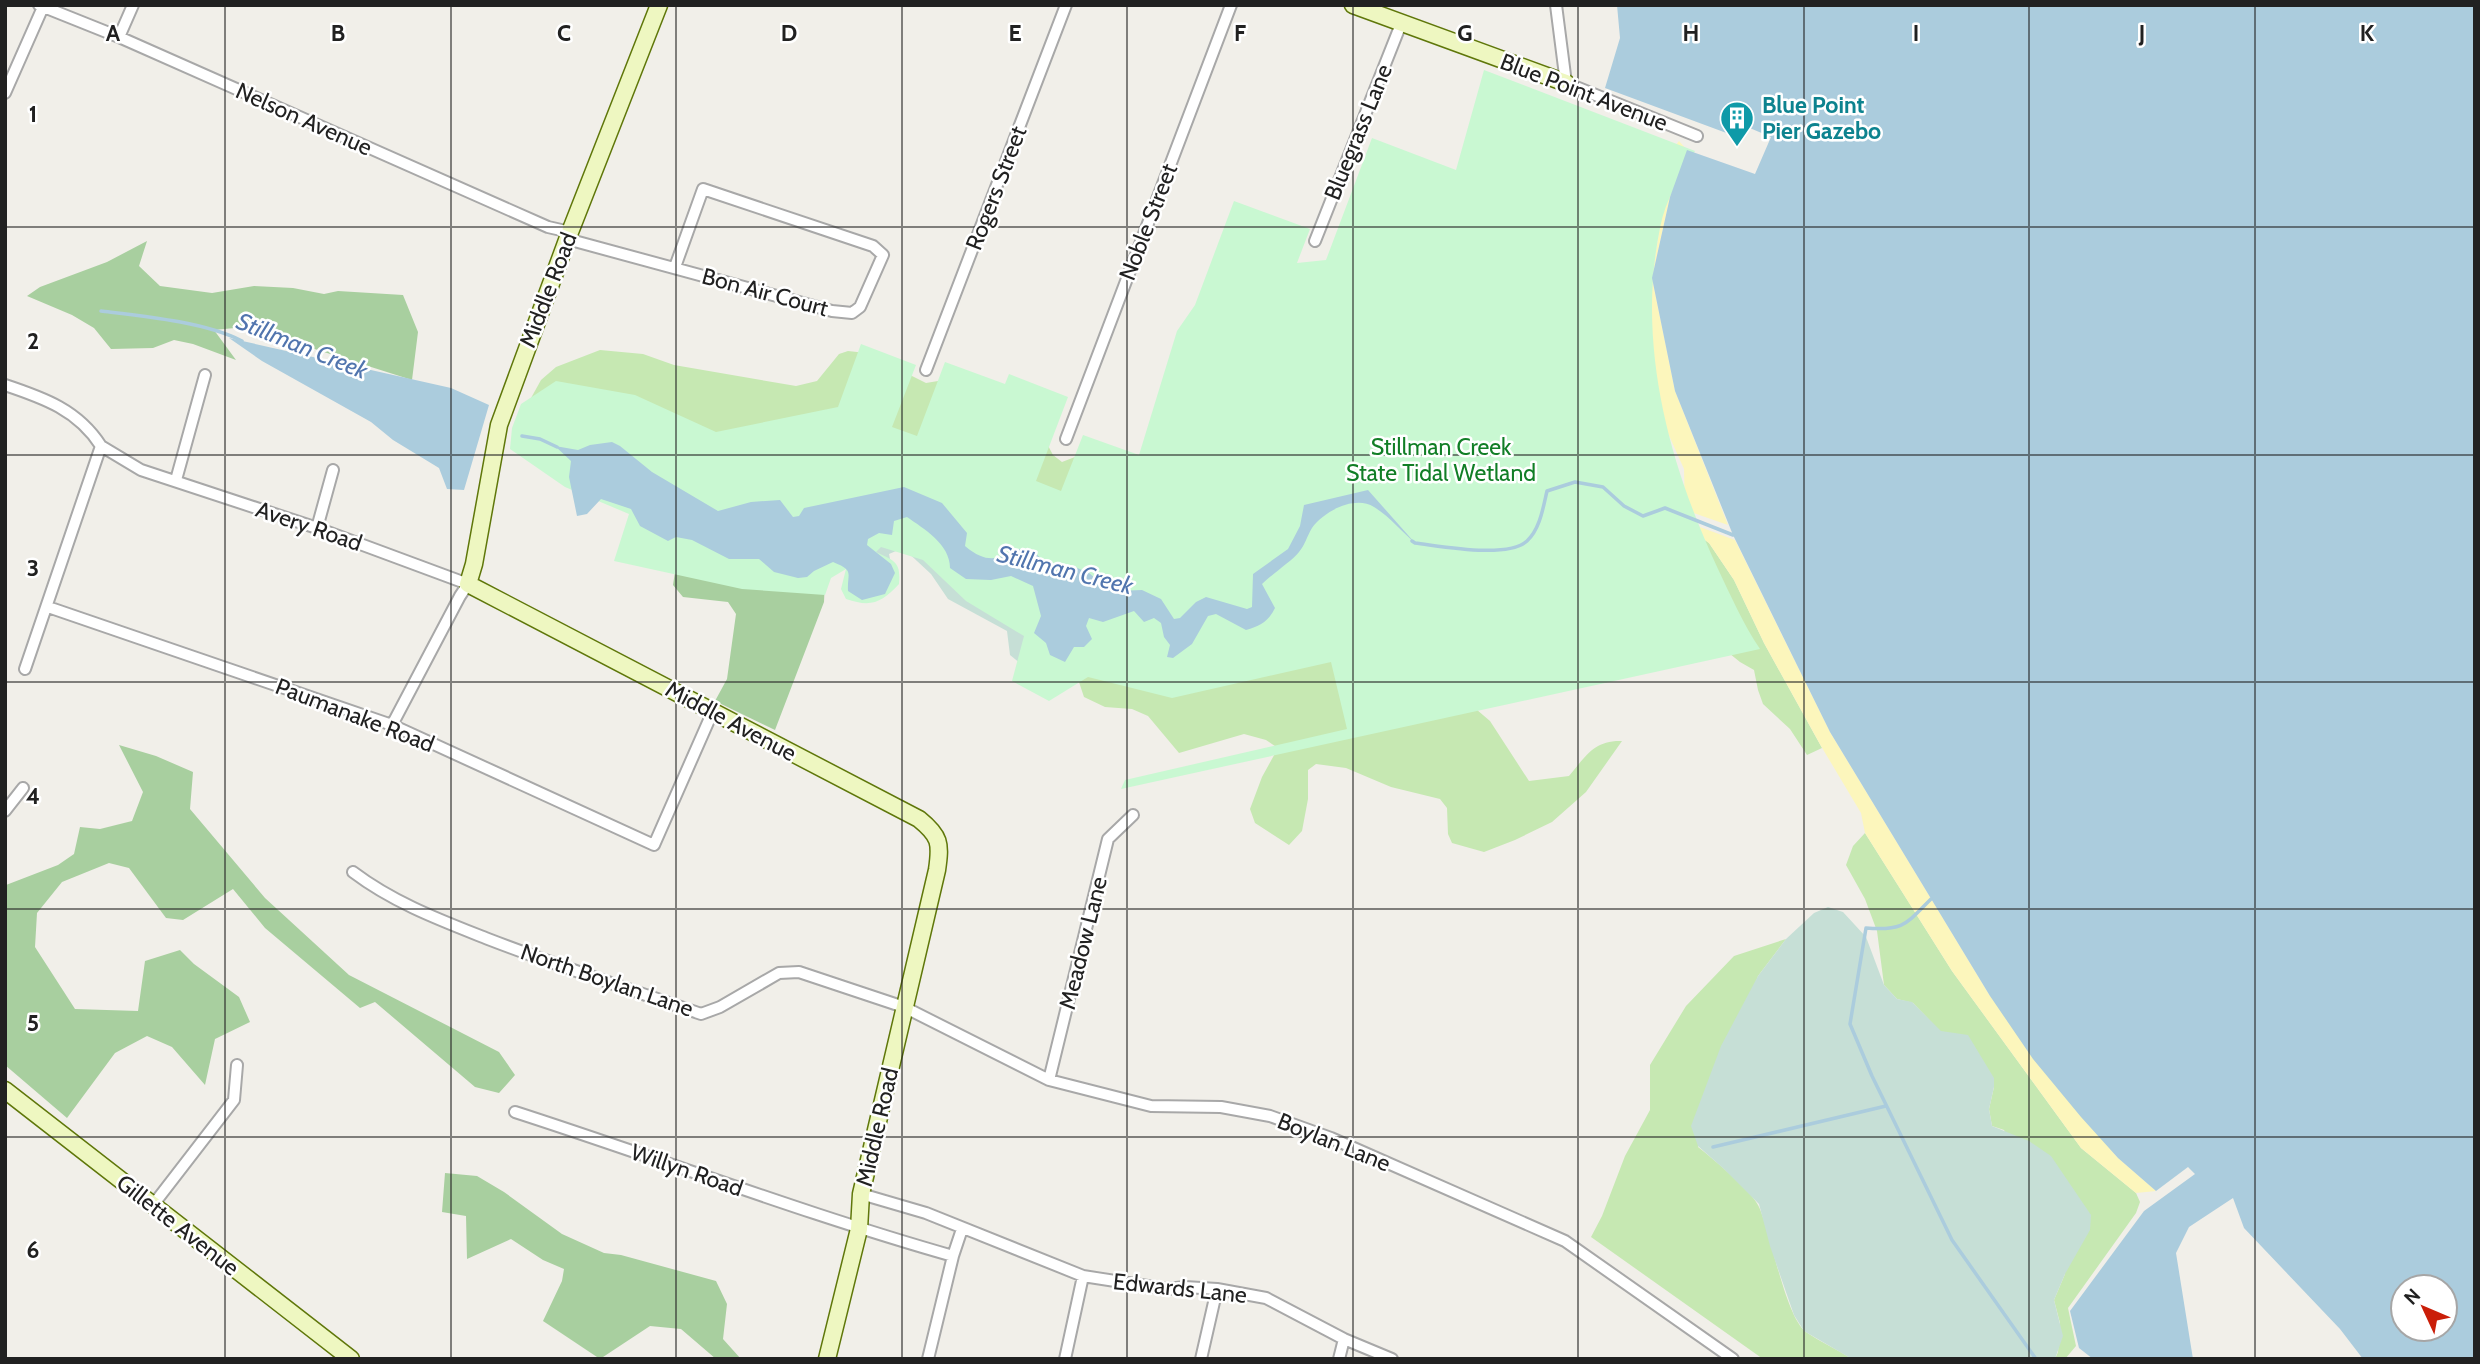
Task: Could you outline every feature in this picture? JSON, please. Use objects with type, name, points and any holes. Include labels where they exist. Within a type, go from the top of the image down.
[{"type":"main road","name":"Middle Road","points":[[468,584],[499,425],[568,235],[659,5]]},
{"type":"main road","name":"Blue Point Avenue","points":[[1353,5],[1566,83]]},
{"type":"main road","name":"Middle Avenue","points":[[468,584],[919,819],[930,828],[940,845],[931,895]]},
{"type":"main road","name":"Middle Road","points":[[827,1359],[859,1229],[861,1194],[931,895]]},
{"type":"main road","name":"Gillette Avenue","points":[[5,1090],[351,1359]]},
{"type":"street","points":[[119,37],[133,5]]},
{"type":"street","name":"Rogers Street","points":[[926,370],[1066,5]]},
{"type":"street","name":"Noble Street","points":[[1066,439],[1231,5]]},
{"type":"street","points":[[1556,5],[1566,83]]},
{"type":"street","points":[[5,93],[41,6]]},
{"type":"street","name":"Nelson Avenue","points":[[41,6],[119,37],[548,227],[676,267]]},
{"type":"street","name":"Bluegrass Lane","points":[[1315,241],[1401,24]]},
{"type":"street","name":"Blue Point Avenue","points":[[1566,83],[1697,136]]},
{"type":"street","name":"Bon Air Court","points":[[704,189],[873,246],[883,255],[860,307],[852,313],[832,311],[676,267],[704,189]]},
{"type":"street","points":[[176,480],[205,375]]},
{"type":"street","points":[[5,385],[55,403],[74,414],[92,431],[101,446],[25,669]]},
{"type":"street","name":"Avery Road","points":[[101,446],[147,472],[317,528],[468,584]]},
{"type":"street","points":[[317,528],[333,470]]},
{"type":"street","points":[[392,725],[468,584]]},
{"type":"street","name":"Paumanake Road","points":[[48,607],[392,725],[654,845],[713,711]]},
{"type":"street","points":[[5,811],[23,788]]},
{"type":"street","name":"Meadow Lane","points":[[1049,1080],[1108,839],[1133,815]]},
{"type":"street","name":"North Boylan Lane","points":[[353,872],[391,898],[443,921],[528,954],[701,1014],[720,1007],[779,973],[799,972],[904,1007]]},
{"type":"street","name":"Boylan Lane","points":[[904,1007],[1049,1080],[1151,1107],[1221,1107],[1265,1115],[1331,1138],[1565,1241],[1733,1359]]},
{"type":"street","points":[[153,1205],[234,1100],[237,1065]]},
{"type":"street","name":"Willyn Road","points":[[515,1112],[859,1229],[953,1256]]},
{"type":"street","name":"Edwards Lane","points":[[861,1194],[926,1213],[1083,1276],[1167,1289],[1217,1289],[1266,1298],[1344,1339],[1392,1359]]},
{"type":"street","points":[[928,1359],[962,1229]]},
{"type":"street","points":[[1065,1359],[1083,1276]]},
{"type":"street","points":[[1200,1359],[1217,1289]]},
{"type":"street","points":[[1339,1359],[1344,1339]]},
{"type":"green space","name":"Stillman Creek State Tidal Wetland","points":[[1484,70],[1695,151],[1670,198],[1660,228],[1652,315],[1655,359],[1672,446],[1685,488],[1718,569],[1760,649],[1121,789],[1125,780],[1347,729],[1331,662],[1172,698],[1088,677],[1049,701],[1012,681],[1024,636],[966,601],[923,560],[881,547],[876,552],[898,567],[899,584],[882,599],[870,603],[846,599],[841,589],[846,569],[831,578],[825,595],[742,589],[614,561],[629,514],[565,487],[510,449],[512,428],[521,404],[556,381],[635,395],[716,432],[838,407],[861,344],[916,365],[892,427],[917,436],[945,362],[1005,384],[1009,374],[1068,397],[1036,481],[1061,491],[1083,435],[1139,455],[1177,331],[1195,305],[1234,201],[1310,229],[1297,263],[1326,260],[1372,138],[1456,170]]},
{"type":"green space","points":[[147,241],[139,266],[160,286],[212,293],[254,286],[293,288],[324,294],[338,291],[403,295],[418,332],[412,380],[245,327],[214,330],[236,360],[174,340],[153,348],[111,349],[94,328],[72,315],[27,296],[40,287],[107,262]]},
{"type":"green space","points":[[600,350],[643,354],[674,365],[796,386],[817,381],[839,354],[848,351],[866,353],[926,383],[950,379],[1044,438],[1053,455],[1062,462],[1080,455],[1122,511],[735,443],[521,416],[541,380],[556,367]]},
{"type":"green space","points":[[1681,523],[1709,543],[1734,580],[1764,643],[1822,748],[1807,755],[1790,729],[1763,704],[1754,670],[1689,621]]},
{"type":"green space","points":[[675,572],[825,579],[824,602],[775,730],[715,701],[727,679],[736,614],[728,602],[683,597],[673,585]]},
{"type":"green space","points":[[1208,616],[1456,692],[1490,721],[1529,781],[1569,776],[1597,746],[1622,741],[1586,792],[1552,822],[1484,852],[1452,843],[1448,834],[1447,808],[1440,799],[1391,787],[1346,768],[1316,764],[1308,770],[1308,799],[1302,831],[1289,845],[1255,823],[1250,809],[1262,777],[1278,748],[1266,740],[1244,734],[1179,753],[1148,716],[1132,709],[1105,707],[1084,697],[1077,676]]},
{"type":"green space","points":[[119,745],[156,756],[193,772],[190,809],[265,898],[349,975],[499,1052],[515,1075],[499,1093],[475,1087],[375,1002],[360,1008],[265,928],[233,889],[183,920],[166,918],[129,868],[109,863],[62,882],[37,913],[35,947],[75,1009],[138,1011],[145,961],[180,950],[194,964],[239,997],[250,1022],[215,1039],[205,1085],[172,1047],[147,1036],[115,1053],[67,1118],[5,1065],[5,890],[6,885],[58,865],[74,854],[80,827],[100,829],[132,821],[143,792]]},
{"type":"green space","points":[[1865,833],[1952,971],[2081,1148],[2136,1193],[2140,1202],[2136,1213],[2068,1308],[2076,1346],[2065,1359],[2055,1359],[2060,1323],[2054,1300],[2065,1274],[2004,1130],[1992,1126],[1989,1109],[1994,1087],[1913,1003],[1897,999],[1884,985],[1877,931],[1865,899],[1846,865],[1853,846]]},
{"type":"green space","points":[[1786,939],[1758,976],[1698,1147],[1741,1184],[1759,1207],[1785,1292],[1798,1323],[1811,1336],[1852,1359],[1763,1359],[1591,1237],[1625,1156],[1650,1110],[1650,1065],[1686,1006],[1734,956]]},
{"type":"green space","points":[[445,1173],[477,1176],[562,1234],[604,1253],[621,1255],[716,1281],[727,1304],[723,1339],[741,1359],[716,1359],[681,1329],[650,1326],[600,1359],[543,1321],[562,1281],[564,1269],[543,1260],[511,1239],[467,1259],[466,1216],[442,1212]]},
{"type":"shaded area","points":[[907,517],[941,544],[949,559],[950,568],[966,579],[991,580],[1011,576],[1033,586],[1041,616],[1034,633],[1046,643],[1050,655],[1037,672],[1031,672],[1010,655],[1007,631],[948,599],[931,574],[903,548],[889,554],[891,564],[866,545],[876,534],[892,535],[894,521]]},
{"type":"shaded area","points":[[1828,907],[1843,912],[1866,937],[1884,985],[1897,999],[1912,1002],[1941,1031],[1968,1035],[1994,1078],[1989,1109],[1992,1126],[2029,1141],[2051,1156],[2091,1215],[2090,1230],[2065,1274],[2054,1300],[2063,1336],[2055,1359],[1852,1359],[1804,1331],[1794,1315],[1770,1246],[1759,1204],[1698,1146],[1691,1126],[1721,1046],[1758,976],[1786,939],[1814,913]]},
{"type":"sand","points":[[1679,141],[1687,150],[1670,197],[1652,278],[1675,391],[1728,525],[1685,510],[1684,469],[1638,366],[1672,150]]},
{"type":"sand","points":[[1681,523],[1692,524],[1735,540],[1830,732],[1990,996],[2116,1156],[2156,1191],[2136,1193],[2081,1148],[1952,971],[1865,833],[1861,813],[1764,643],[1734,580],[1709,543]]},
{"type":"water","points":[[1617,5],[2475,5],[2475,1359],[2363,1359],[2340,1329],[2244,1228],[2233,1198],[2189,1227],[2176,1253],[2193,1359],[2093,1359],[2079,1348],[2070,1311],[2144,1211],[2195,1174],[2188,1167],[2156,1191],[2118,1158],[2033,1059],[1990,996],[1830,732],[1733,535],[1675,391],[1652,278],[1670,197],[1687,150],[1755,174],[1771,137],[1745,126],[1740,138],[1605,88],[1620,38]]},
{"type":"water","points":[[229,338],[451,388],[489,405],[464,490],[447,489],[439,468],[393,440],[371,422],[262,361]]},
{"type":"water","points":[[612,442],[652,472],[718,511],[751,502],[780,500],[793,517],[799,516],[804,508],[904,487],[942,503],[967,533],[965,546],[977,554],[996,558],[1017,550],[1032,551],[1052,571],[1075,567],[1118,591],[1142,590],[1161,599],[1174,619],[1180,618],[1196,602],[1206,597],[1247,609],[1252,607],[1253,574],[1288,549],[1300,526],[1304,505],[1368,490],[1415,543],[1374,507],[1358,503],[1340,507],[1317,522],[1299,552],[1262,584],[1275,608],[1259,625],[1246,630],[1216,614],[1208,616],[1192,644],[1173,658],[1167,657],[1170,645],[1164,637],[1161,623],[1154,618],[1144,622],[1134,611],[1103,622],[1089,618],[1086,626],[1092,639],[1084,647],[1074,647],[1065,662],[1050,655],[1046,643],[1034,633],[1041,616],[1033,586],[1011,576],[991,580],[966,579],[950,568],[949,559],[941,544],[907,517],[894,521],[892,535],[879,533],[868,539],[867,545],[891,564],[895,573],[885,594],[862,600],[848,591],[847,570],[833,562],[807,577],[798,578],[774,572],[759,559],[729,559],[692,540],[676,537],[668,541],[640,526],[631,509],[601,499],[587,514],[577,516],[569,477],[571,461],[555,446],[578,450],[590,445]]},
{"type":"waterway","name":"Stillman Creek","points":[[101,311],[192,324],[242,341]]},
{"type":"waterway","name":"Stillman Creek","points":[[522,436],[540,439],[557,447]]},
{"type":"waterway","name":"Stillman Creek","points":[[1412,541],[1473,550],[1518,546],[1527,541],[1535,531],[1547,491],[1575,482],[1603,487],[1624,506],[1643,516],[1665,508],[1733,535]]},
{"type":"waterway","points":[[1931,899],[1909,920],[1897,927],[1866,928],[1850,1024],[1872,1076],[1952,1240],[2036,1359]]},
{"type":"waterway","points":[[1713,1147],[1886,1106]]},
{"type":"place","name":"Blue Point Pier Gazebo","points":[[1737,148]]}]
